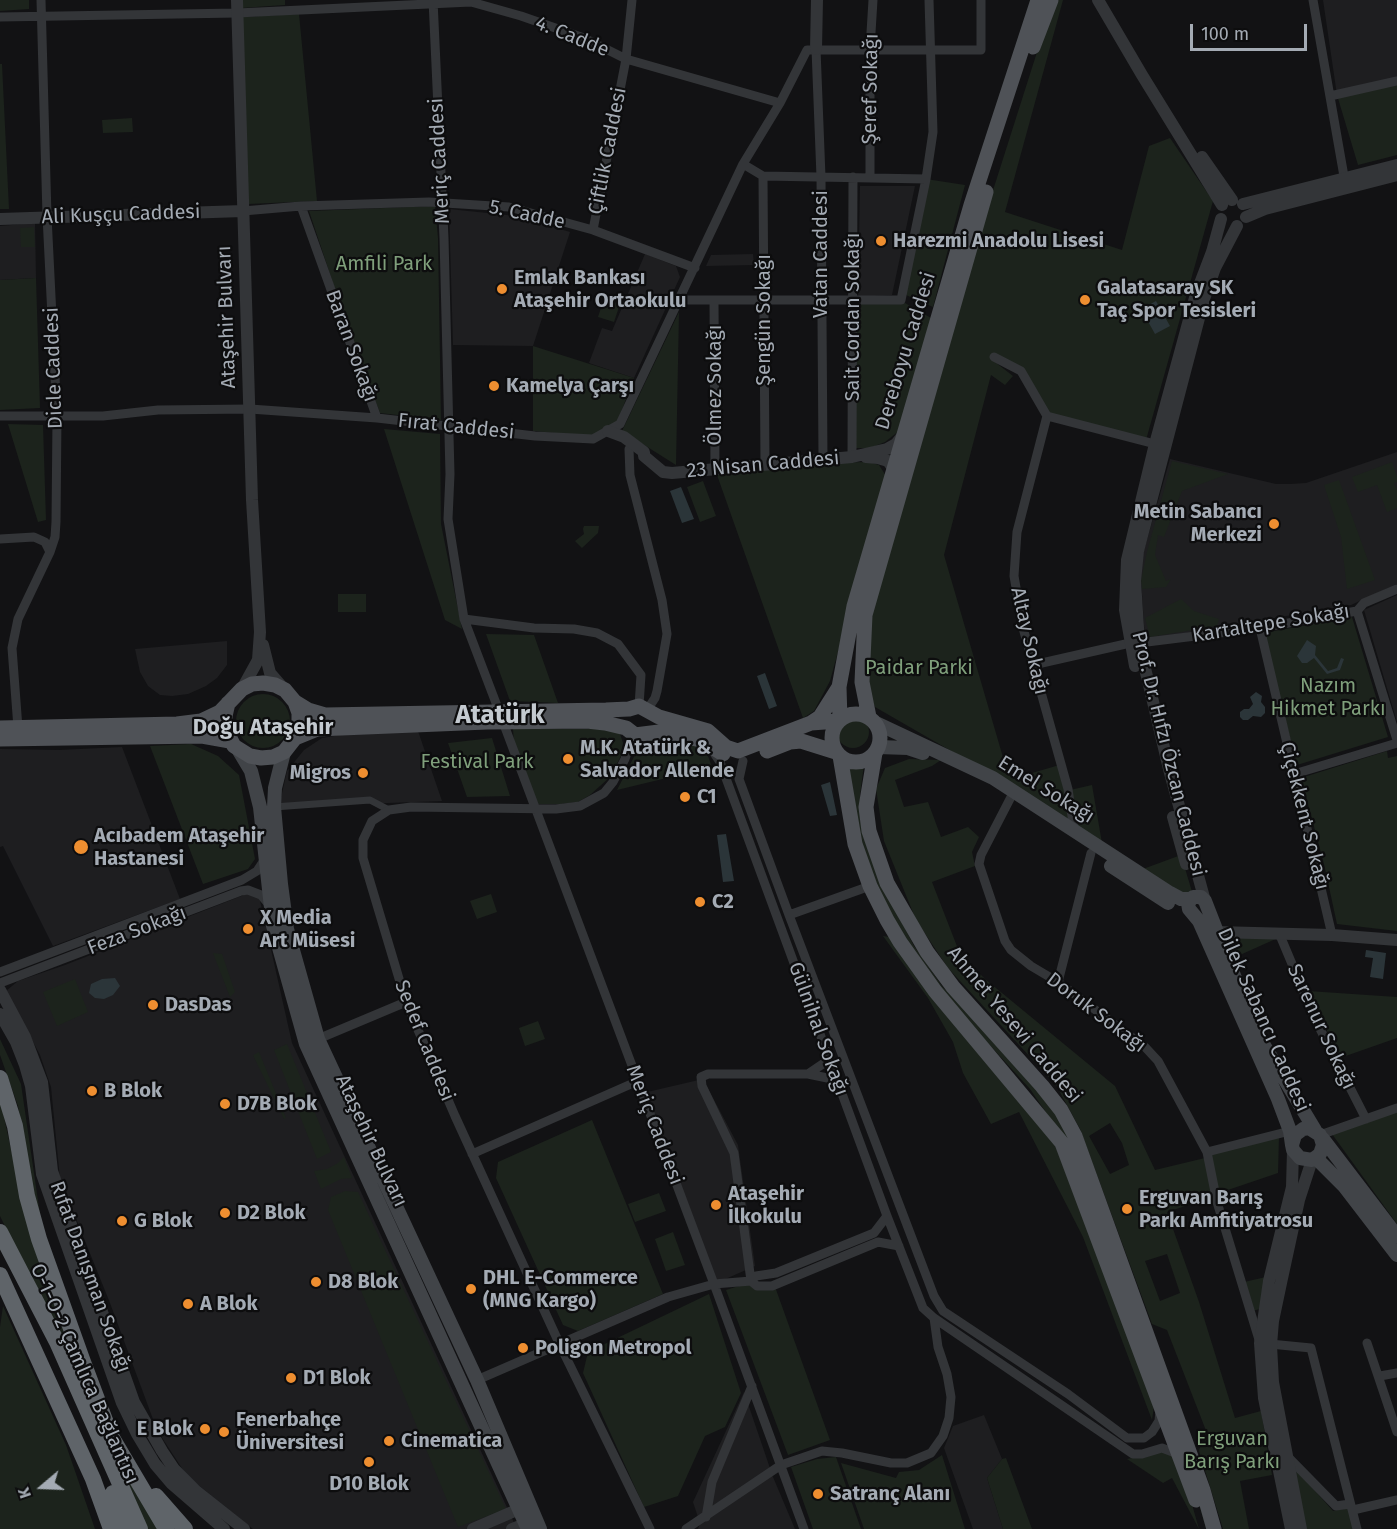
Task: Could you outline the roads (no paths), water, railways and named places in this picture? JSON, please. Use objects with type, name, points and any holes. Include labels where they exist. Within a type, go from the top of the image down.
[{"type":"highway","points":[[0,1078],[15,1126],[27,1196],[39,1239],[83,1362],[111,1437],[166,1529]]},
{"type":"highway","points":[[0,1232],[57,1342],[140,1529]]},
{"type":"highway","name":"O-1-O-2 Çamlıca Bağlantısı","points":[[0,1238],[46,1334],[106,1473],[126,1529]]},
{"type":"highway","name":"O-1-O-2 Çamlıca Bağlantısı","points":[[0,1275],[83,1458],[111,1529]]},
{"type":"highway","points":[[83,1362],[116,1435],[159,1499],[185,1529]]},
{"type":"main road","name":"Dereboyu Caddesi","points":[[839,720],[839,687],[854,606],[971,205],[1038,0]]},
{"type":"main road","name":"Dereboyu Caddesi","points":[[872,720],[862,682],[865,615],[989,179],[1034,42],[1051,0]]},
{"type":"main road","points":[[0,728],[177,724],[201,721],[220,712],[242,688],[263,683],[275,685],[308,710],[325,715],[501,716],[587,721],[605,723],[633,732],[659,732],[701,740],[714,747],[726,758],[742,761],[790,742],[801,741],[838,754],[847,760],[862,761],[877,750],[880,734],[872,720],[854,713],[839,720],[812,723],[738,751],[726,747],[708,731],[641,709],[501,716],[317,729],[296,738]]},
{"type":"main road","points":[[812,723],[820,717],[839,687]]},
{"type":"main road","points":[[0,739],[202,736],[235,746],[250,756],[273,757],[284,752],[296,738],[300,724],[299,712],[290,696]]},
{"type":"main road","points":[[228,703],[225,729],[235,746]]},
{"type":"main road","points":[[633,732],[651,726],[652,722],[641,709]]},
{"type":"main road","points":[[633,732],[623,721],[641,709]]},
{"type":"main road","points":[[838,754],[833,747],[832,735],[839,720]]},
{"type":"main road","name":"Emel Sokağı","points":[[872,720],[993,778],[1170,893],[1196,904]]},
{"type":"main road","name":"Ataşehir Bulvarı","points":[[235,746],[251,771],[267,807],[287,929],[312,1042],[477,1380],[524,1507]]},
{"type":"main road","name":"Emel Sokağı","points":[[877,750],[908,748],[928,754],[1011,797],[1165,901],[1196,904]]},
{"type":"main road","name":"Ahmet Yesevi Caddesi","points":[[877,750],[866,807],[869,831],[887,883],[927,952],[953,987],[1042,1086],[1061,1110],[1075,1136],[1203,1490],[1214,1529]]},
{"type":"main road","name":"Ataşehir Bulvarı","points":[[284,752],[267,807],[265,859],[273,926],[312,1042],[461,1382],[532,1525]]},
{"type":"main road","name":"Ahmet Yesevi Caddesi","points":[[838,754],[855,844],[870,886],[896,935],[923,975],[1062,1143],[1195,1498],[1204,1529]]},
{"type":"main road","name":"Dilek Sabancı Caddesi","points":[[1196,904],[1216,932],[1256,1032],[1319,1135],[1397,1236]]},
{"type":"main road","name":"Dilek Sabancı Caddesi","points":[[1196,904],[1206,937],[1292,1142]]},
{"type":"main road","name":"Dilek Sabancı Caddesi","points":[[1292,1142],[1294,1135],[1309,1128],[1319,1135]]},
{"type":"main road","points":[[1314,1159],[1322,1150],[1319,1135]]},
{"type":"main road","points":[[1292,1142],[1300,1158],[1314,1159],[1344,1186],[1397,1255]]},
{"type":"street","name":"Dicle Caddesi","points":[[18,728],[12,648],[18,619],[50,552],[55,537],[56,522],[57,417],[47,216],[41,0]]},
{"type":"street","name":"Çiftlik Caddesi","points":[[593,230],[626,59],[632,0]]},
{"type":"street","points":[[816,49],[817,0]]},
{"type":"street","name":"Şeref Sokağı","points":[[870,178],[870,49],[873,0]]},
{"type":"street","points":[[679,300],[902,300],[933,132],[929,0]]},
{"type":"street","points":[[608,431],[620,424],[743,164],[780,103],[807,50],[981,50],[981,0]]},
{"type":"street","points":[[1098,0],[1232,203],[1246,209],[1242,222]]},
{"type":"street","points":[[1103,0],[1232,203]]},
{"type":"street","points":[[1313,0],[1345,183]]},
{"type":"street","name":"Meriç Caddesi","points":[[433,1],[449,427],[448,519],[464,619],[804,1529]]},
{"type":"street","name":"4. Cadde","points":[[0,17],[237,6],[471,2],[521,16],[584,38],[626,59],[780,103]]},
{"type":"street","name":"Ataşehir Bulvarı","points":[[237,6],[252,500],[260,632],[258,660],[242,688]]},
{"type":"street","name":"Vatan Caddesi","points":[[816,49],[821,177],[823,459]]},
{"type":"street","points":[[1330,96],[1397,81]]},
{"type":"street","points":[[743,164],[763,176],[926,179]]},
{"type":"street","points":[[1221,219],[1226,225],[1242,222],[1265,209],[1397,165]]},
{"type":"street","points":[[1232,203],[1397,175]]},
{"type":"street","name":"Şengün Sokağı","points":[[763,176],[765,465]]},
{"type":"street","name":"Sait Cordan Sokağı","points":[[852,457],[853,177]]},
{"type":"street","name":"5. Cadde","points":[[243,211],[301,206],[441,202],[510,207],[593,230],[695,268]]},
{"type":"street","name":"Prof. Dr. Hıfzı Özcan Caddesi","points":[[1196,904],[1170,773],[1134,643],[1135,581],[1138,551],[1159,445],[1196,294],[1212,252],[1221,219],[1220,213],[1232,203]]},
{"type":"street","name":"Baran Sokağı","points":[[301,206],[377,418]]},
{"type":"street","name":"Ali Kuşçu Caddesi","points":[[0,219],[243,211]]},
{"type":"street","name":"Prof. Dr. Hıfzı Özcan Caddesi","points":[[1159,445],[1215,268],[1242,222]]},
{"type":"street","name":"Ölmez Sokağı","points":[[714,300],[715,470]]},
{"type":"street","points":[[994,357],[1021,371],[1047,416],[1159,445]]},
{"type":"street","name":"Fırat Caddesi","points":[[0,416],[103,416],[158,410],[250,409],[377,418],[593,440],[608,431]]},
{"type":"street","name":"Altay Sokağı","points":[[1047,416],[1017,532],[1014,576],[1023,628],[1068,789],[1074,830]]},
{"type":"street","points":[[608,431],[624,437],[644,452],[644,456],[639,457],[608,431]]},
{"type":"street","points":[[852,457],[887,449],[896,444],[903,435]]},
{"type":"street","points":[[629,449],[630,475],[662,600],[667,633],[657,691],[641,709]]},
{"type":"street","name":"23 Nisan Caddesi","points":[[644,456],[663,472],[672,473],[852,457]]},
{"type":"street","points":[[852,457],[878,458],[888,461],[893,468]]},
{"type":"street","points":[[0,539],[34,537],[41,539],[50,552]]},
{"type":"street","name":"Kartaltepe Sokağı","points":[[1033,664],[1134,643],[1260,628],[1357,611],[1364,603],[1397,589]]},
{"type":"street","points":[[1294,774],[1397,742],[1357,611]]},
{"type":"street","points":[[464,619],[597,633],[618,644],[641,675],[641,709]]},
{"type":"street","name":"Çiçekkent Sokağı","points":[[1260,628],[1332,934]]},
{"type":"street","name":"Ataşehir Bulvarı","points":[[260,632],[270,673],[290,696]]},
{"type":"street","points":[[267,807],[370,800],[389,810],[411,807],[534,810],[580,806],[604,793],[613,782],[621,768],[633,732]]},
{"type":"street","name":"Gülnihal Sokağı","points":[[701,740],[720,762],[923,1308],[934,1318],[1133,1454],[1142,1454],[1162,1448],[1178,1454]]},
{"type":"street","name":"Gülnihal Sokağı","points":[[742,761],[739,779],[926,1278],[943,1311],[1068,1394],[1127,1438],[1144,1438],[1152,1432],[1159,1421],[1160,1408]]},
{"type":"street","name":"Doruk Sokağı","points":[[1011,797],[981,855],[979,864],[980,873],[1005,941],[1011,950],[1031,966],[1058,982],[1145,1047],[1158,1061],[1208,1152],[1217,1202],[1265,1344]]},
{"type":"street","name":"Sedef Caddesi","points":[[389,810],[372,821],[363,840],[363,858],[405,1002],[560,1345],[650,1529]]},
{"type":"street","points":[[1058,982],[1091,853]]},
{"type":"street","name":"Feza Sokağı","points":[[2,984],[242,880],[257,871],[265,859]]},
{"type":"street","points":[[789,915],[870,886]]},
{"type":"street","name":"Feza Sokağı","points":[[2,984],[241,891],[248,890],[261,895],[270,906]]},
{"type":"street","points":[[1216,932],[1332,934],[1397,940]]},
{"type":"street","name":"Sarenur Sokağı","points":[[1279,933],[1316,1021],[1366,1119]]},
{"type":"street","name":"Rıfat Danışman Sokağı","points":[[2,984],[42,1082],[52,1171],[134,1402],[174,1469],[196,1491],[244,1529]]},
{"type":"street","points":[[312,1042],[405,1002]]},
{"type":"street","name":"Rıfat Danışman Sokağı","points":[[0,1014],[16,1042],[25,1065],[31,1086],[42,1174],[122,1403],[136,1434],[166,1478],[224,1529]]},
{"type":"street","points":[[808,1074],[830,1059]]},
{"type":"street","points":[[837,1080],[808,1074],[708,1074],[701,1077],[702,1086],[734,1154],[751,1281],[757,1286],[772,1286],[878,1242],[899,1246]]},
{"type":"street","points":[[472,1154],[638,1081]]},
{"type":"street","points":[[1319,1135],[1397,1108]]},
{"type":"street","points":[[1208,1152],[1292,1142],[1292,1187],[1269,1281],[1264,1398],[1291,1529]]},
{"type":"street","points":[[1301,1529],[1265,1344],[1273,1321],[1299,1200],[1314,1159]]},
{"type":"street","points":[[461,1382],[468,1378],[477,1380],[668,1297],[714,1284],[751,1281],[756,1276],[776,1273],[874,1233],[887,1216]]},
{"type":"street","points":[[686,1529],[781,1465],[822,1451],[891,1463],[907,1463],[930,1453],[943,1436],[949,1418],[951,1396],[938,1347],[934,1318],[943,1311]]},
{"type":"street","points":[[1367,1343],[1397,1432]]},
{"type":"street","points":[[1265,1344],[1311,1347],[1357,1529]]},
{"type":"street","points":[[1380,1376],[1397,1373]]},
{"type":"street","points":[[706,1517],[712,1482],[752,1386]]},
{"type":"street","points":[[1288,1457],[1336,1506],[1351,1507],[1397,1500]]},
{"type":"street","points":[[474,1529],[524,1507]]},
{"type":"street","points":[[512,1529],[532,1525]]},
{"type":"place","name":"Harezmi Anadolu Lisesi","points":[[881,241]]},
{"type":"place","name":"Emlak Bankası Ataşehir Ortaokulu","points":[[502,289]]},
{"type":"place","name":"Galatasaray SK Taç Spor Tesisleri","points":[[1085,300]]},
{"type":"place","name":"Kamelya Çarşı","points":[[494,386]]},
{"type":"place","name":"Metin Sabancı Merkezi","points":[[1274,524]]},
{"type":"place","name":"M.K. Atatürk & Salvador Allende","points":[[568,759]]},
{"type":"place","name":"Migros","points":[[363,773]]},
{"type":"place","name":"C1","points":[[685,797]]},
{"type":"place","name":"Acıbadem Ataşehir Hastanesi","points":[[81,847]]},
{"type":"place","name":"C2","points":[[700,902]]},
{"type":"place","name":"X Media Art Müsesi","points":[[248,929]]},
{"type":"place","name":"DasDas","points":[[153,1005]]},
{"type":"place","name":"B Blok","points":[[92,1091]]},
{"type":"place","name":"D7B Blok","points":[[225,1104]]},
{"type":"place","name":"Ataşehir İlkokulu","points":[[716,1205]]},
{"type":"place","name":"Erguvan Barış Parkı Amfitiyatrosu","points":[[1127,1209]]},
{"type":"place","name":"D2 Blok","points":[[225,1213]]},
{"type":"place","name":"G Blok","points":[[122,1221]]},
{"type":"place","name":"D8 Blok","points":[[316,1282]]},
{"type":"place","name":"DHL E-Commerce (MNG Kargo)","points":[[471,1289]]},
{"type":"place","name":"A Blok","points":[[188,1304]]},
{"type":"place","name":"Poligon Metropol","points":[[523,1348]]},
{"type":"place","name":"D1 Blok","points":[[291,1378]]},
{"type":"place","name":"E Blok","points":[[205,1429]]},
{"type":"place","name":"Fenerbahçe Üniversitesi","points":[[224,1432]]},
{"type":"place","name":"Cinematica","points":[[389,1441]]},
{"type":"place","name":"D10 Blok","points":[[369,1462]]},
{"type":"place","name":"Satranç Alanı","points":[[818,1494]]},
{"type":"district","name":"Atatürk","points":[[500,716]]},
{"type":"district","name":"Doğu Ataşehir","points":[[263,728]]},
{"type":"park label","name":"Amfili Park","points":[[384,264]]},
{"type":"park label","name":"Paidar Parki","points":[[919,668]]},
{"type":"park label","name":"Nazım Hikmet Parkı","points":[[1328,698]]},
{"type":"park label","name":"Festival Park","points":[[477,762]]},
{"type":"park label","name":"Erguvan Barış Parkı","points":[[1232,1450]]}]
